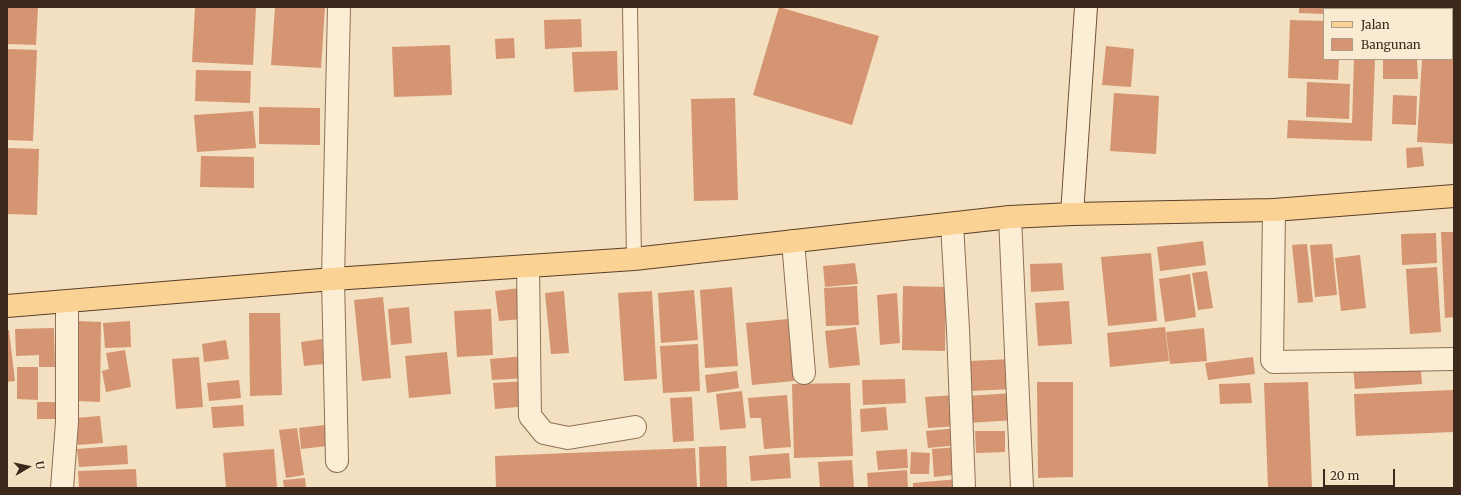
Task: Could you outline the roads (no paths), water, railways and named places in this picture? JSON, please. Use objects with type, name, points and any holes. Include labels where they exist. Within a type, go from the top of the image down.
[{"type":"main road","points":[[7,306],[333,279],[634,259],[1010,217],[1072,214],[1274,210],[1454,196]]},
{"type":"street","points":[[337,461],[333,279],[339,7]]},
{"type":"street","points":[[1072,214],[1086,7]]},
{"type":"street","points":[[1274,210],[1272,360],[1274,362],[1454,359]]},
{"type":"street","points":[[1010,217],[1022,488]]},
{"type":"street","points":[[952,224],[958,329],[964,488]]},
{"type":"street","points":[[793,241],[804,373]]},
{"type":"street","points":[[528,266],[530,416],[544,433],[568,438],[635,427]]},
{"type":"street","points":[[62,488],[67,422],[67,302]]},
{"type":"lane","points":[[630,7],[634,259]]}]
